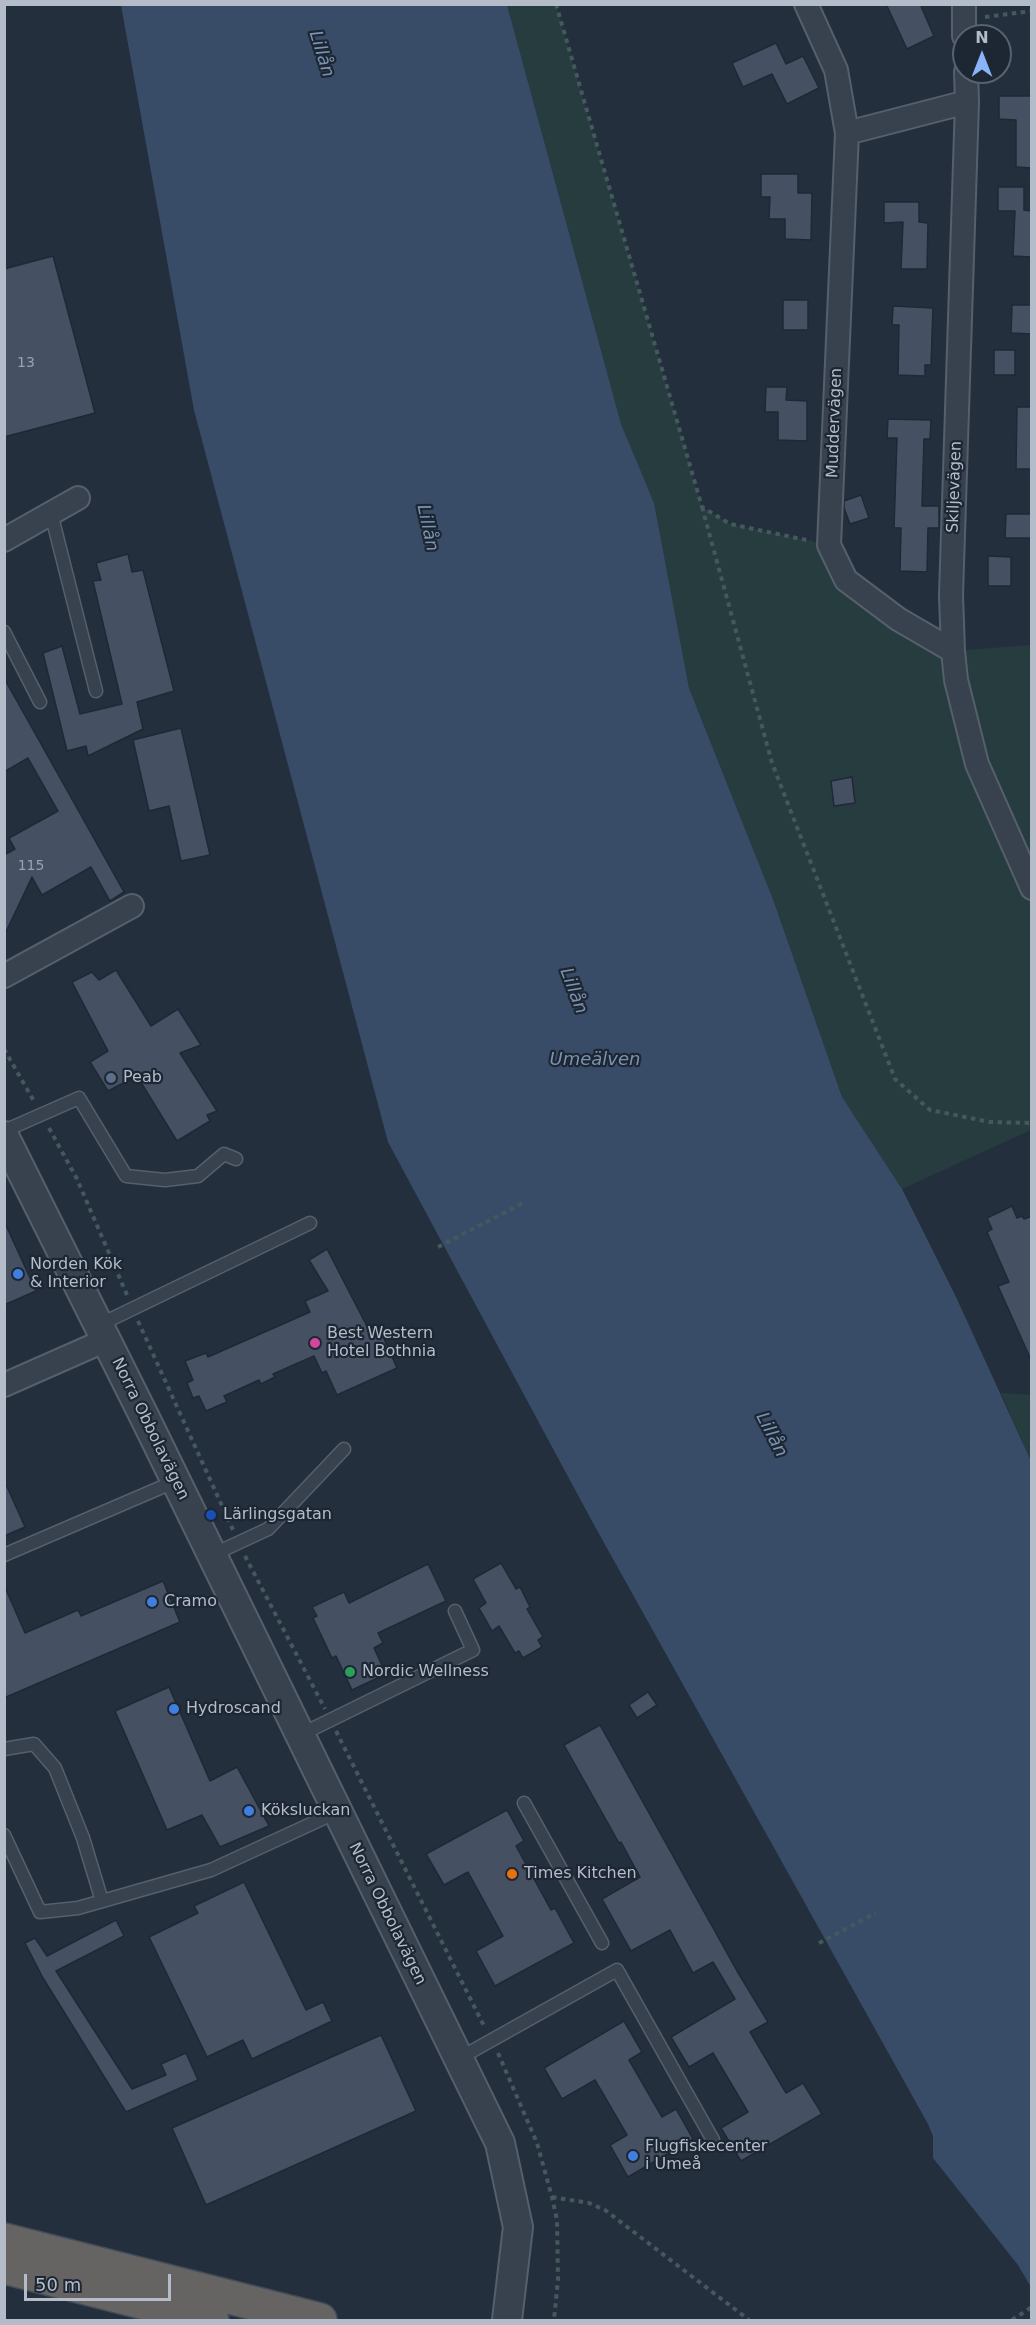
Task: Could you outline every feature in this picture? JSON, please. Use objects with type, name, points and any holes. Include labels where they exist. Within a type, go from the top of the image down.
[{"type":"highway","points":[[4,2240],[320,2320]]},
{"type":"highway","points":[[4,2267],[212,2320]]},
{"type":"street","name":"Muddervägen","points":[[806,4],[836,70],[847,133],[830,545],[846,580],[898,619],[953,651]]},
{"type":"street","name":"Skiljevägen","points":[[966,84],[951,595],[953,651],[956,680],[977,764],[1032,888]]},
{"type":"street","points":[[847,133],[966,102]]},
{"type":"street","points":[[4,540],[78,498]]},
{"type":"street","points":[[4,976],[132,906]]},
{"type":"street","name":"Norra Obbolavägen","points":[[4,1136],[176,1481],[500,2143],[518,2227],[507,2320]]},
{"type":"street","points":[[4,1385],[102,1333]]},
{"type":"lane","points":[[51,513],[96,691]]},
{"type":"lane","points":[[4,632],[40,702]]},
{"type":"lane","points":[[4,1131],[79,1098],[126,1176],[165,1180],[198,1176],[225,1154],[236,1159]]},
{"type":"lane","points":[[102,1333],[133,1308],[310,1223]]},
{"type":"lane","points":[[212,1555],[268,1529],[345,1449]]},
{"type":"lane","points":[[4,1555],[176,1481]]},
{"type":"lane","points":[[300,1735],[473,1650],[455,1611]]},
{"type":"lane","points":[[4,1749],[34,1744],[55,1768],[83,1838],[102,1901]]},
{"type":"lane","points":[[524,1803],[602,1943]]},
{"type":"lane","points":[[4,1835],[40,1912],[78,1908],[211,1870],[337,1812]]},
{"type":"lane","points":[[458,2059],[617,1970],[713,2140]]},
{"type":"path","points":[[556,4],[702,507],[772,763],[895,1079],[930,1110],[990,1122],[1032,1123]]},
{"type":"path","points":[[962,16],[1032,11]]},
{"type":"path","points":[[702,507],[730,524],[830,545]]},
{"type":"path","points":[[4,1049],[38,1109]]},
{"type":"path","points":[[44,1119],[77,1179],[177,1410],[236,1538]]},
{"type":"path","points":[[438,1247],[525,1202]]},
{"type":"path","points":[[241,1549],[329,1718]]},
{"type":"path","points":[[334,1728],[492,2041],[537,2143],[556,2220],[558,2279],[554,2320]]},
{"type":"path","points":[[819,1943],[876,1913]]},
{"type":"path","points":[[552,2198],[589,2203],[605,2210],[749,2320]]},
{"type":"path","points":[[1012,2320],[1032,2307]]},
{"type":"green space","points":[[507,5],[556,5],[702,507],[730,524],[829,545],[846,580],[953,651],[1031,645],[1031,1130],[902,1189],[842,1097],[774,902],[689,688],[654,503],[621,424]]},
{"type":"green space","points":[[1001,1393],[1031,1395],[1031,1461]]},
{"type":"water","name":"Umeälven","points":[[121,5],[507,5],[621,424],[654,503],[689,688],[774,902],[842,1097],[902,1189],[956,1297],[1031,1461],[1031,2287],[1018,2265],[933,2158],[933,2136],[928,2124],[593,1523],[388,1142],[194,410]]},
{"type":"building","points":[[886,4],[920,4],[934,36],[907,49]]},
{"type":"building","points":[[776,43],[786,64],[803,56],[819,88],[787,104],[772,74],[743,87],[732,63]]},
{"type":"building","points":[[999,96],[1032,96],[1032,168],[1016,167],[1016,120],[999,119]]},
{"type":"building","points":[[761,174],[798,174],[798,193],[812,193],[811,240],[785,239],[785,219],[769,219],[770,197],[761,197]]},
{"type":"building","points":[[998,187],[1024,187],[1024,210],[1032,211],[1032,257],[1013,256],[1015,211],[998,211]]},
{"type":"building","points":[[884,202],[919,202],[919,222],[928,223],[927,269],[901,269],[903,222],[884,223]]},
{"type":"building","points":[[53,256],[95,413],[4,437],[4,269]]},
{"type":"building","points":[[783,300],[808,300],[808,330],[783,330]]},
{"type":"building","points":[[1012,305],[1032,305],[1032,334],[1011,333]]},
{"type":"building","points":[[893,306],[933,308],[931,365],[925,365],[925,376],[898,375],[899,325],[892,325]]},
{"type":"building","points":[[994,350],[1015,350],[1015,375],[994,375]]},
{"type":"building","points":[[766,387],[787,387],[786,400],[807,401],[807,441],[778,440],[778,412],[765,412]]},
{"type":"building","points":[[1017,407],[1032,407],[1032,469],[1016,469]]},
{"type":"building","points":[[888,419],[931,420],[930,439],[924,439],[922,506],[939,506],[939,528],[928,528],[927,572],[900,571],[901,528],[894,528],[897,438],[887,438]]},
{"type":"building","points":[[861,495],[869,518],[850,524],[844,501]]},
{"type":"building","points":[[1006,514],[1032,514],[1032,538],[1005,538]]},
{"type":"building","points":[[128,554],[132,572],[143,570],[174,691],[137,702],[143,729],[88,756],[86,746],[67,751],[43,653],[62,646],[80,714],[122,704],[93,581],[101,580],[96,563]]},
{"type":"building","points":[[988,556],[1011,557],[1011,586],[988,586]]},
{"type":"building","points":[[4,678],[124,892],[110,901],[91,867],[42,895],[32,877],[4,936],[4,855],[15,849],[9,838],[58,811],[28,758],[4,772]]},
{"type":"building","points":[[181,728],[210,855],[181,861],[169,806],[149,811],[133,740]]},
{"type":"building","points":[[852,777],[855,803],[834,806],[831,781]]},
{"type":"building","points":[[116,970],[151,1026],[178,1009],[201,1045],[180,1053],[217,1111],[207,1115],[210,1121],[177,1141],[137,1076],[108,1091],[90,1062],[108,1051],[72,982],[92,972],[99,980]]},
{"type":"building","points":[[1012,1206],[1017,1218],[1022,1216],[1024,1219],[1032,1216],[1032,1362],[998,1286],[1009,1282],[987,1232],[992,1229],[987,1218]]},
{"type":"building","points":[[4,1221],[36,1291],[4,1305]]},
{"type":"building","points":[[327,1249],[372,1336],[381,1332],[397,1368],[337,1395],[326,1371],[322,1373],[314,1356],[273,1374],[275,1377],[261,1384],[259,1380],[224,1396],[227,1402],[206,1411],[199,1396],[193,1398],[187,1383],[193,1380],[185,1361],[206,1353],[208,1357],[310,1312],[305,1301],[328,1291],[309,1260]]},
{"type":"building","points":[[4,1480],[25,1527],[4,1536]]},
{"type":"building","points":[[501,1563],[516,1589],[520,1587],[530,1607],[527,1609],[543,1637],[538,1640],[542,1647],[523,1658],[519,1651],[515,1653],[499,1626],[492,1631],[479,1608],[486,1603],[473,1579]]},
{"type":"building","points":[[428,1564],[446,1601],[378,1633],[383,1643],[374,1648],[386,1674],[352,1690],[336,1656],[332,1658],[313,1618],[317,1616],[312,1607],[344,1592],[349,1603]]},
{"type":"building","points":[[163,1581],[180,1622],[4,1698],[4,1585],[25,1633],[78,1610],[81,1616]]},
{"type":"building","points":[[169,1687],[210,1781],[237,1767],[269,1826],[220,1847],[202,1815],[167,1830],[115,1711]]},
{"type":"building","points":[[648,1692],[657,1705],[637,1718],[629,1705]]},
{"type":"building","points":[[600,1725],[737,1971],[768,2022],[750,2032],[786,2093],[803,2083],[822,2114],[741,2161],[721,2128],[748,2112],[713,2053],[689,2067],[671,2037],[735,1999],[713,1962],[693,1973],[670,1930],[631,1951],[602,1899],[640,1877],[564,1745]]},
{"type":"building","points":[[507,1810],[524,1841],[516,1846],[551,1910],[555,1908],[574,1943],[495,1986],[476,1951],[503,1936],[468,1872],[444,1885],[426,1854]]},
{"type":"building","points":[[244,1882],[306,2010],[323,2002],[332,2021],[252,2059],[243,2040],[207,2057],[149,1937],[198,1913],[194,1906]]},
{"type":"building","points":[[116,1920],[124,1936],[56,1971],[132,2089],[166,2075],[161,2064],[186,2053],[198,2080],[126,2112],[43,1978],[25,1943],[35,1938],[47,1956]]},
{"type":"building","points":[[624,2021],[642,2052],[629,2060],[662,2117],[676,2109],[693,2139],[628,2177],[610,2145],[627,2135],[595,2080],[562,2099],[544,2068]]},
{"type":"building","points":[[381,2035],[416,2111],[206,2205],[172,2128]]},
{"type":"place","name":"Peab","points":[[111,1078]]},
{"type":"place","name":"Norden Kök & Interior","points":[[18,1274]]},
{"type":"place","name":"Best Western Hotel Bothnia","points":[[315,1343]]},
{"type":"place","name":"Lärlingsgatan","points":[[211,1515]]},
{"type":"place","name":"Cramo","points":[[152,1602]]},
{"type":"place","name":"Nordic Wellness","points":[[350,1672]]},
{"type":"place","name":"Hydroscand","points":[[174,1709]]},
{"type":"place","name":"Köksluckan","points":[[249,1811]]},
{"type":"place","name":"Times Kitchen","points":[[512,1874]]},
{"type":"place","name":"Flugfiskecenter i Umeå","points":[[633,2156]]},
{"type":"water label","name":"Lillån","points":[[321,54]]},
{"type":"water label","name":"Lillån","points":[[427,528]]},
{"type":"water label","name":"Lillån","points":[[573,991]]},
{"type":"water label","name":"Lillån","points":[[771,1435]]}]
